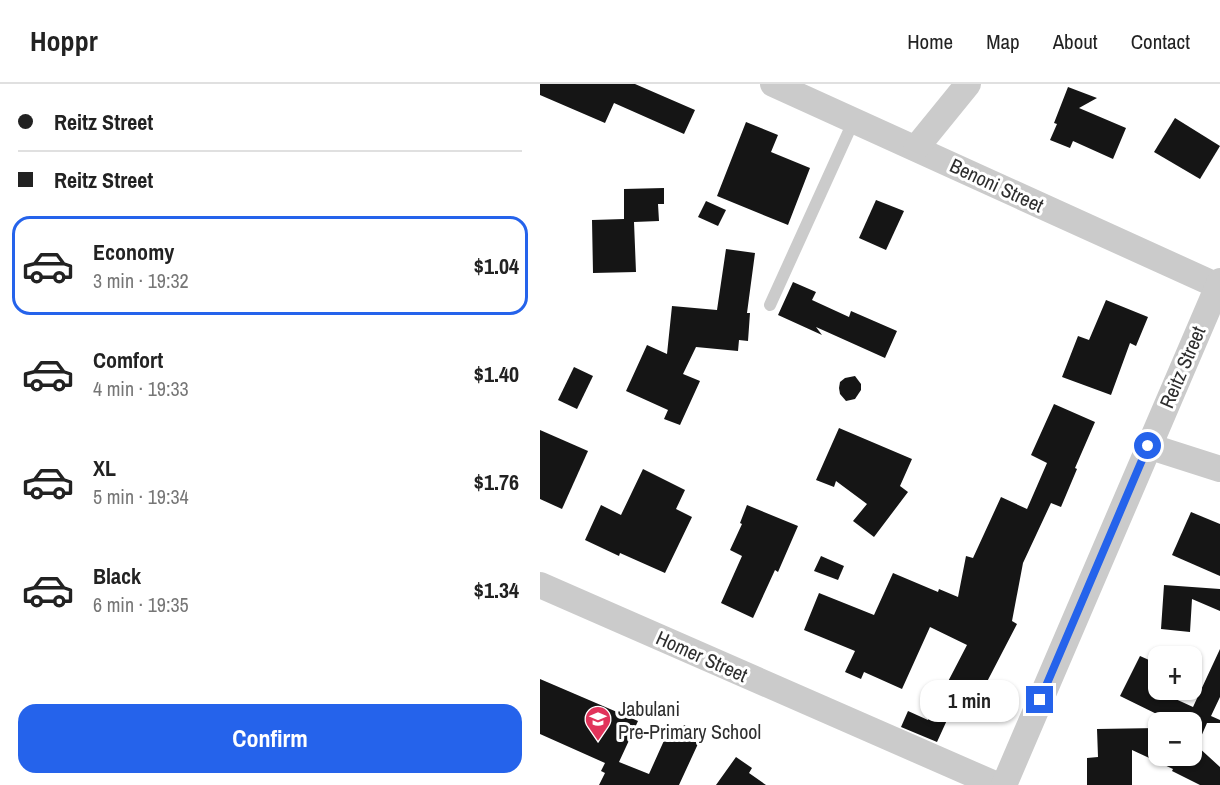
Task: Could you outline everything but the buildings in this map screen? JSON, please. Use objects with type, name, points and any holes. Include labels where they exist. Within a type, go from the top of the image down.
[{"type":"street","name":"Benoni Street","points":[[772,84],[1219,284]]},
{"type":"street","points":[[916,148],[968,84]]},
{"type":"street","name":"Reitz Street","points":[[1004,785],[1219,284]]},
{"type":"street","points":[[1148,446],[1220,469]]},
{"type":"street","name":"Homer Street","points":[[540,585],[997,785]]},
{"type":"lane","points":[[770,305],[854,120]]},
{"type":"place","name":"Jabulani Pre-Primary School","points":[[598,742]]},
{"type":"route","points":[[1040,700],[1148,446]]}]
